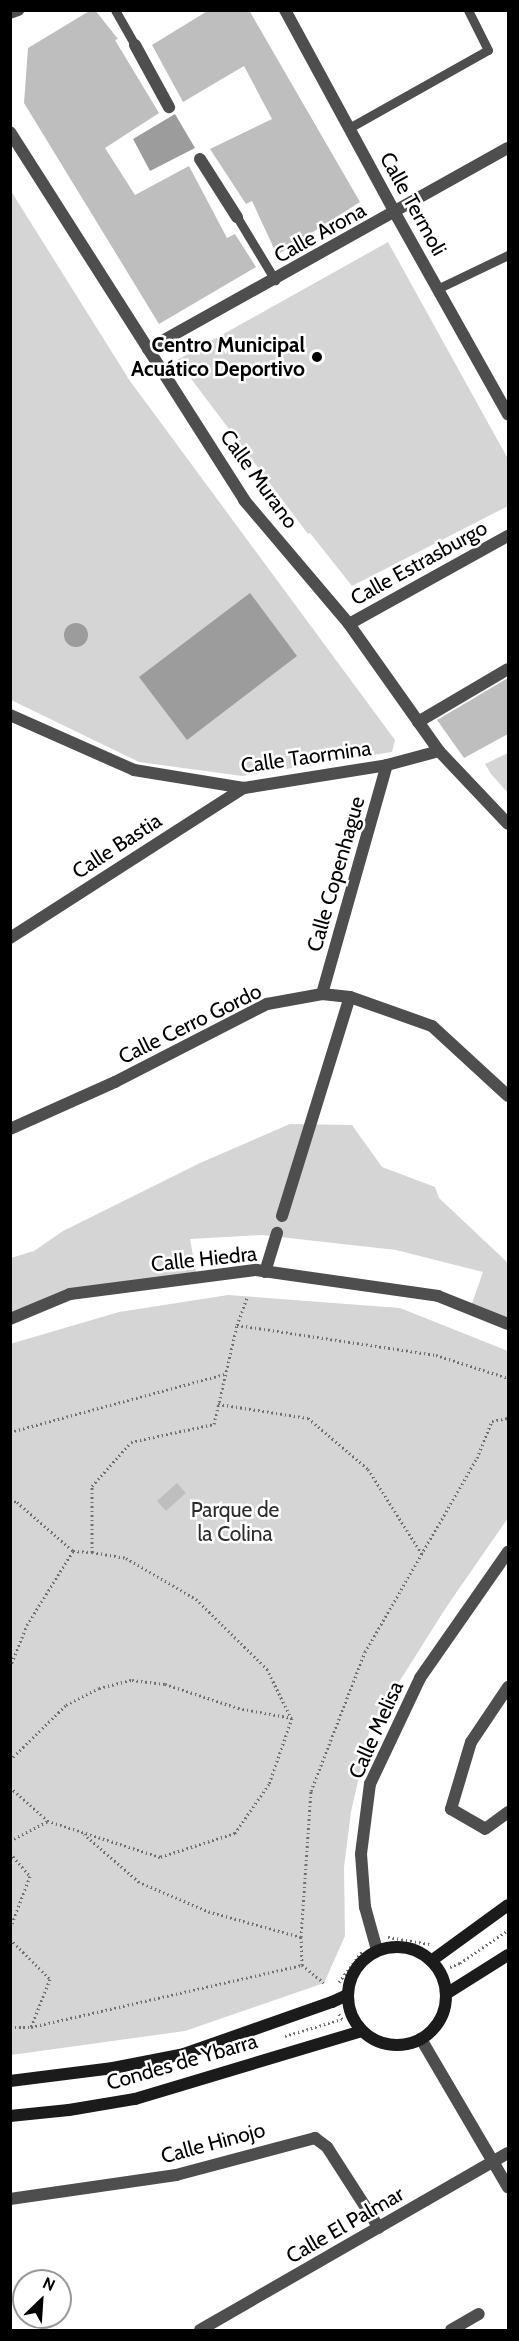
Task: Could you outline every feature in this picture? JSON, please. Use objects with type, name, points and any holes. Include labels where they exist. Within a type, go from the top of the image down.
[{"type":"main road","points":[[431,1960],[508,1905]]},
{"type":"main road","points":[[405,1947],[420,1952],[431,1960],[439,1970],[446,1994],[440,2020],[422,2039],[406,2044],[390,2045],[374,2040],[361,2031],[351,2014],[347,1995],[352,1973],[359,1964],[377,1950],[405,1947]]},
{"type":"main road","points":[[446,1994],[508,1955]]},
{"type":"main road","name":"Condes de Ybarra","points":[[10,2081],[113,2068],[184,2054],[333,2002],[347,1995]]},
{"type":"main road","name":"Condes de Ybarra","points":[[10,2116],[69,2110],[135,2099],[361,2031]]},
{"type":"street","points":[[10,13],[18,10]]},
{"type":"street","name":"Calle Termoli","points":[[285,10],[508,414]]},
{"type":"street","points":[[135,45],[169,106]]},
{"type":"street","name":"Calle Murano","points":[[10,132],[244,500],[349,624],[438,751],[508,824]]},
{"type":"street","name":"Calle Arona","points":[[148,349],[508,148]]},
{"type":"street","points":[[200,159],[237,218]]},
{"type":"street","name":"Calle Estrasburgo","points":[[349,624],[508,536]]},
{"type":"street","points":[[418,722],[508,669]]},
{"type":"street","name":"Calle Taormina","points":[[10,715],[134,770],[244,788],[387,765],[438,751]]},
{"type":"street","name":"Calle Copenhague","points":[[322,994],[387,765]]},
{"type":"street","name":"Calle Bastia","points":[[10,938],[244,788]]},
{"type":"street","name":"Calle Cerro Gordo","points":[[10,1129],[115,1082],[267,1004],[322,994],[350,997],[432,1026],[508,1096]]},
{"type":"street","points":[[282,1216],[350,997]]},
{"type":"street","points":[[265,1272],[277,1233]]},
{"type":"street","name":"Calle Hiedra","points":[[10,1319],[70,1294],[256,1270],[438,1296],[508,1324]]},
{"type":"street","name":"Calle Melisa","points":[[377,1950],[365,1907],[361,1854],[370,1784],[420,1678],[508,1552]]},
{"type":"street","points":[[508,1687],[471,1742],[451,1809],[485,1829],[508,1812]]},
{"type":"street","points":[[422,2039],[508,2187]]},
{"type":"street","name":"Calle Hinojo","points":[[10,2199],[176,2175],[315,2138],[327,2147],[379,2228]]},
{"type":"street","name":"Calle El Palmar","points":[[200,2331],[508,2152]]},
{"type":"street","points":[[451,2331],[478,2314]]},
{"type":"lane","points":[[116,10],[135,45]]},
{"type":"lane","points":[[349,128],[488,50],[468,10]]},
{"type":"lane","points":[[237,218],[275,280]]},
{"type":"lane","points":[[437,289],[508,255]]},
{"type":"path","points":[[92,1552],[92,1486],[131,1442],[214,1424],[237,1325],[247,1297]]},
{"type":"path","points":[[237,1325],[436,1355],[508,1378]]},
{"type":"path","points":[[10,1432],[225,1374]]},
{"type":"path","points":[[219,1404],[308,1418],[368,1469],[422,1554]]},
{"type":"path","points":[[302,1965],[311,1791],[365,1652],[477,1458],[492,1421],[508,1418]]},
{"type":"path","points":[[10,1500],[17,1502],[73,1551],[126,1558],[196,1599],[267,1669],[292,1718],[269,1784],[235,1833],[160,1857],[48,1821],[10,1787]]},
{"type":"path","points":[[10,1667],[27,1625],[73,1551]]},
{"type":"path","points":[[10,1760],[66,1705],[99,1688],[132,1680],[165,1684],[238,1708],[292,1718]]},
{"type":"path","points":[[10,1841],[48,1821]]},
{"type":"path","points":[[81,1832],[139,1882],[210,1912],[302,1937]]},
{"type":"path","points":[[10,1852],[30,1876],[10,1929]]},
{"type":"path","points":[[10,1939],[50,1979],[31,2027]]},
{"type":"path","points":[[302,1965],[324,1983]]},
{"type":"path","points":[[10,2026],[31,2027],[302,1965]]},
{"type":"green space","points":[[11,191],[130,381],[395,740],[392,752],[242,776],[139,762],[11,700]]},
{"type":"green space","points":[[388,242],[508,459],[508,506],[352,586],[310,533],[308,534],[177,360]]},
{"type":"green space","points":[[508,753],[508,793],[485,764]]},
{"type":"green space","points":[[290,1124],[352,1125],[382,1167],[435,1187],[439,1198],[508,1263],[508,1324],[470,1309],[483,1272],[396,1250],[262,1235],[190,1239],[197,1278],[70,1294],[11,1319],[11,1258],[34,1251],[63,1231],[200,1163]]},
{"type":"green space","name":"Parque de la Colina","points":[[228,1295],[400,1308],[508,1351],[508,1518],[447,1606],[370,1728],[351,1812],[344,1867],[345,1936],[324,1983],[185,2031],[11,2055],[10,1344],[119,1312]]},
{"type":"shaded area","points":[[175,114],[195,148],[150,171],[133,139]]},
{"type":"shaded area","points":[[250,593],[297,656],[187,740],[139,677]]},
{"type":"shaded area","points":[[76,623],[81,624],[87,630],[87,640],[81,646],[76,647],[71,646],[65,640],[64,635],[65,630],[71,624]]},
{"type":"building","points":[[91,10],[95,10],[118,39],[115,40],[159,113],[105,148],[135,195],[189,166],[227,238],[235,234],[256,267],[159,324],[24,103],[28,48]]},
{"type":"building","points":[[209,10],[249,10],[360,202],[277,255],[252,201],[246,204],[210,149],[272,119],[244,66],[183,102],[152,45]]},
{"type":"building","points":[[508,678],[508,734],[464,758],[437,720]]},
{"type":"building","points":[[177,1483],[186,1493],[166,1511],[157,1501]]},
{"type":"place","name":"Centro Municipal Acuático Deportivo","points":[[317,357]]}]
